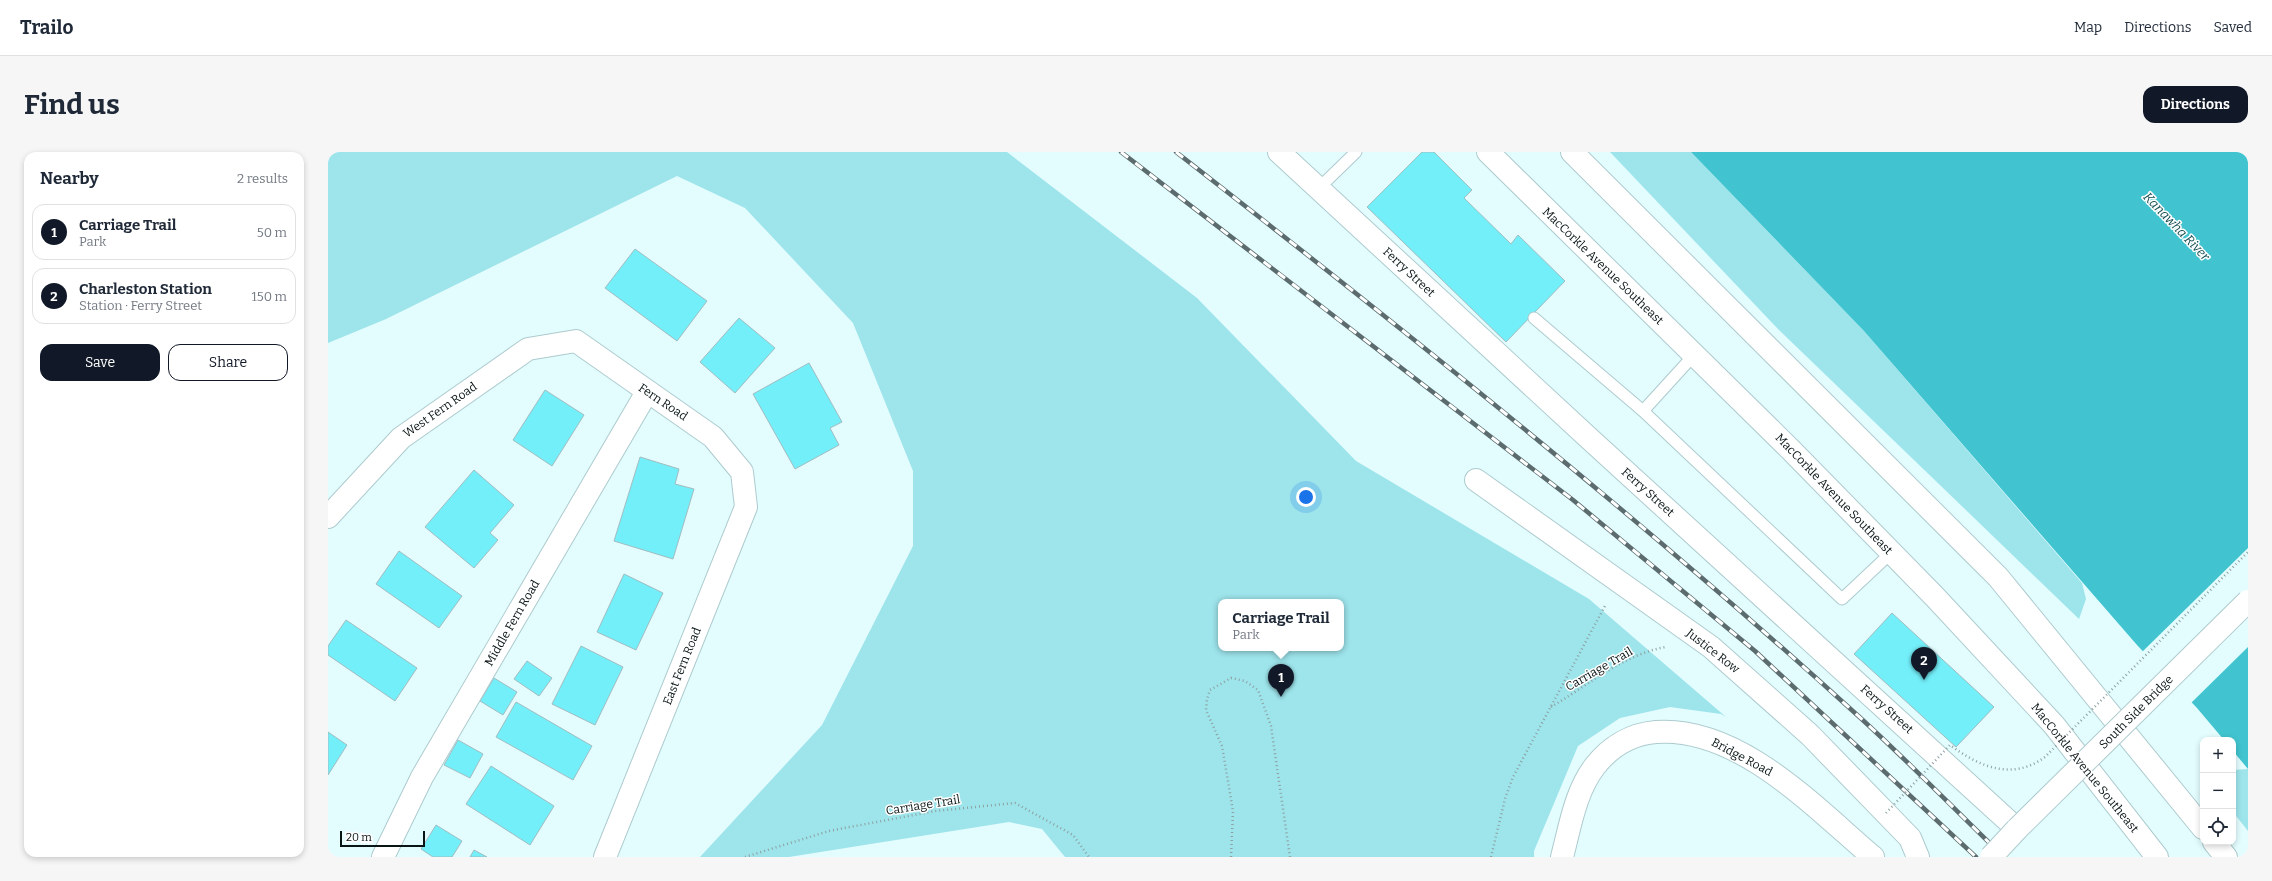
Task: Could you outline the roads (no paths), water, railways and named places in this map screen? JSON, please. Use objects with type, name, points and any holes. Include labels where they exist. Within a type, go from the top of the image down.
[{"type":"main road","name":"Ferry Street","points":[[1279,152],[1592,441],[1940,757],[2017,829]]},
{"type":"main road","name":"MacCorkle Avenue Southeast","points":[[1488,152],[1791,450],[1891,553],[2054,725],[2157,857]]},
{"type":"main road","points":[[1572,152],[1998,577],[2200,824]]},
{"type":"main road","name":"Fern Road","points":[[576,341],[713,437],[742,472]]},
{"type":"main road","name":"West Fern Road","points":[[328,517],[400,438],[528,349],[576,341]]},
{"type":"main road","name":"Middle Fern Road","points":[[384,857],[422,777],[647,392]]},
{"type":"main road","name":"East Fern Road","points":[[606,857],[746,507],[742,472]]},
{"type":"main road","name":"Justice Row","points":[[1476,480],[1704,642],[1810,735],[1910,838],[1918,857]]},
{"type":"main road","name":"South Side Bridge","points":[[1991,857],[2017,829],[2248,601]]},
{"type":"main road","name":"Bridge Road","points":[[1562,857],[1579,795],[1594,767],[1608,752],[1623,741],[1644,733],[1675,731],[1700,736],[1731,748],[1775,774],[1874,857]]},
{"type":"main road","points":[[2216,845],[2226,857]]},
{"type":"lane","points":[[1319,188],[1356,152]]},
{"type":"lane","points":[[1534,318],[1643,411],[1842,599],[1891,553]]},
{"type":"lane","points":[[1643,411],[1694,355]]},
{"type":"water","name":"Kanawha River","points":[[1691,152],[2248,152],[2248,769],[2236,755],[2236,737],[2221,737],[2197,708],[2137,645],[1864,331]]},
{"type":"railway","points":[[1121,152],[1573,500],[1755,651],[1976,857]]},
{"type":"railway","points":[[1176,152],[1435,356],[1689,567],[1773,639],[1874,730],[2004,857]]},
{"type":"place","name":"Charleston Station","points":[[1924,680]]},
{"type":"place","name":"Carriage Trail","points":[[1281,697]]}]
